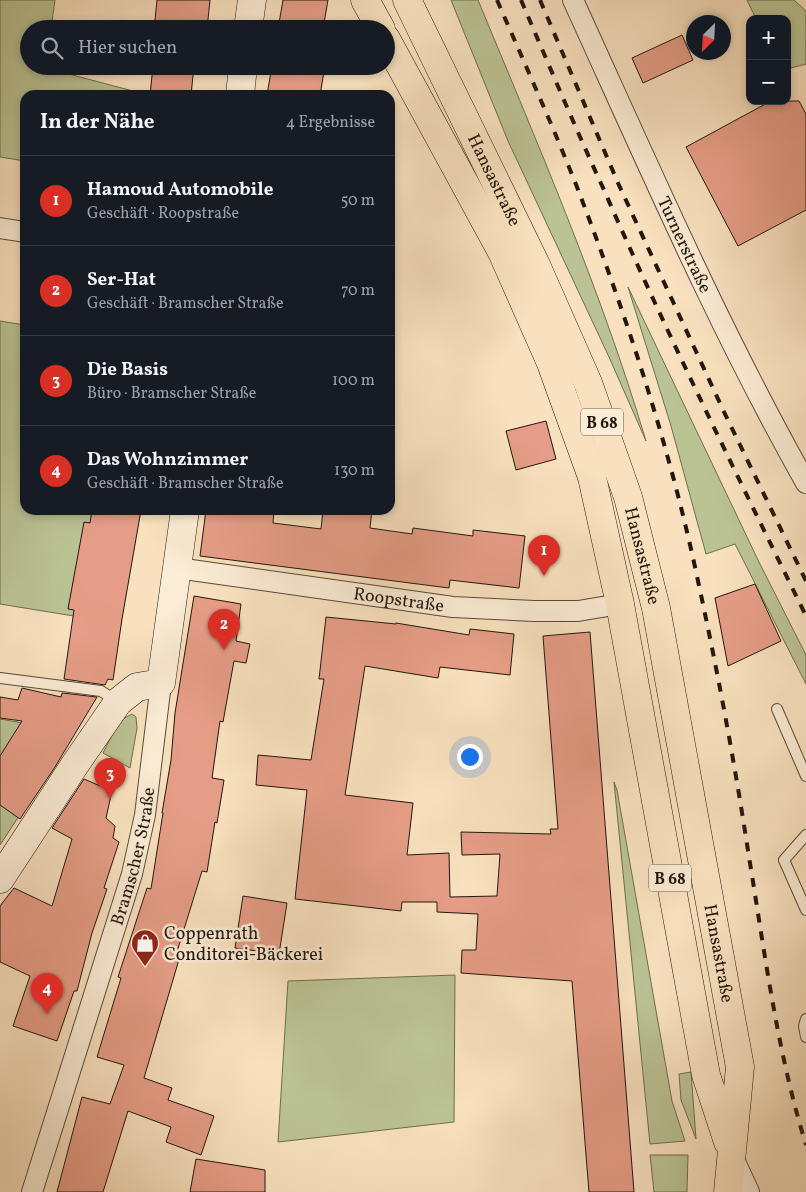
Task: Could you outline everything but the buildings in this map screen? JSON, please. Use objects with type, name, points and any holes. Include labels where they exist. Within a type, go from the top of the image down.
[{"type":"main road","points":[[365,0],[375,20]]},
{"type":"main road","name":"Hansastraße","points":[[407,0],[536,265],[588,383],[628,497],[656,608],[740,1067],[730,1150],[728,1192]]},
{"type":"main road","name":"Hansastraße","points":[[395,56],[502,252],[551,363],[592,477],[620,604],[706,1075],[730,1150]]},
{"type":"street","points":[[249,20],[252,0]]},
{"type":"street","name":"Turnerstraße","points":[[573,0],[712,305],[780,438],[806,483]]},
{"type":"street","points":[[241,90],[242,75]]},
{"type":"street","points":[[0,228],[20,231]]},
{"type":"street","name":"Bramscher Straße","points":[[32,1192],[132,874],[144,815],[184,515]]},
{"type":"street","name":"Roopstraße","points":[[177,568],[453,607],[578,611],[620,604]]},
{"type":"street","points":[[0,878],[118,702],[137,687],[161,683]]},
{"type":"street","points":[[730,1150],[748,1192]]},
{"type":"lane","points":[[0,678],[101,691],[118,702]]},
{"type":"lane","points":[[777,709],[806,776]]},
{"type":"lane","points":[[806,835],[784,860],[806,910]]},
{"type":"lane","points":[[806,1019],[804,1026],[806,1037]]},
{"type":"green space","points":[[0,0],[55,0],[52,20],[20,20],[20,75],[72,75],[129,90],[20,90],[20,160],[0,157]]},
{"type":"green space","points":[[451,0],[478,0],[546,163],[589,273],[646,441],[508,141]]},
{"type":"green space","points":[[747,0],[794,0],[806,11],[806,64],[791,68],[791,15],[754,15]]},
{"type":"green space","points":[[628,287],[758,560],[806,655],[806,684],[735,544],[706,554],[671,426]]},
{"type":"green space","points":[[0,321],[20,324],[20,515],[94,515],[80,617],[0,604]]},
{"type":"green space","points":[[132,714],[136,717],[137,728],[130,768],[103,753],[119,721]]},
{"type":"green space","points":[[0,719],[29,724],[23,810],[0,845]]},
{"type":"green space","points":[[614,782],[617,790],[672,1101],[685,1141],[650,1144]]},
{"type":"green space","points":[[455,975],[454,1122],[278,1142],[288,981]]},
{"type":"green space","points":[[691,1072],[696,1139],[681,1100],[679,1074]]},
{"type":"green space","points":[[650,1155],[688,1155],[687,1192],[654,1192]]},
{"type":"railway","points":[[497,0],[558,140],[595,235],[645,382],[674,481],[687,531],[719,684],[779,1038],[806,1145]]},
{"type":"railway","points":[[521,0],[652,297],[806,616]]},
{"type":"railway","points":[[540,0],[618,183],[725,414],[806,581]]},
{"type":"place","name":"Hamoud Automobile","points":[[544,576]]},
{"type":"place","name":"Ser-Hat","points":[[224,650]]},
{"type":"place","name":"Die Basis","points":[[110,799]]},
{"type":"place","name":"Coppenrath Conditorei-Bäckerei","points":[[145,967]]},
{"type":"place","name":"Das Wohnzimmer","points":[[47,1014]]}]
